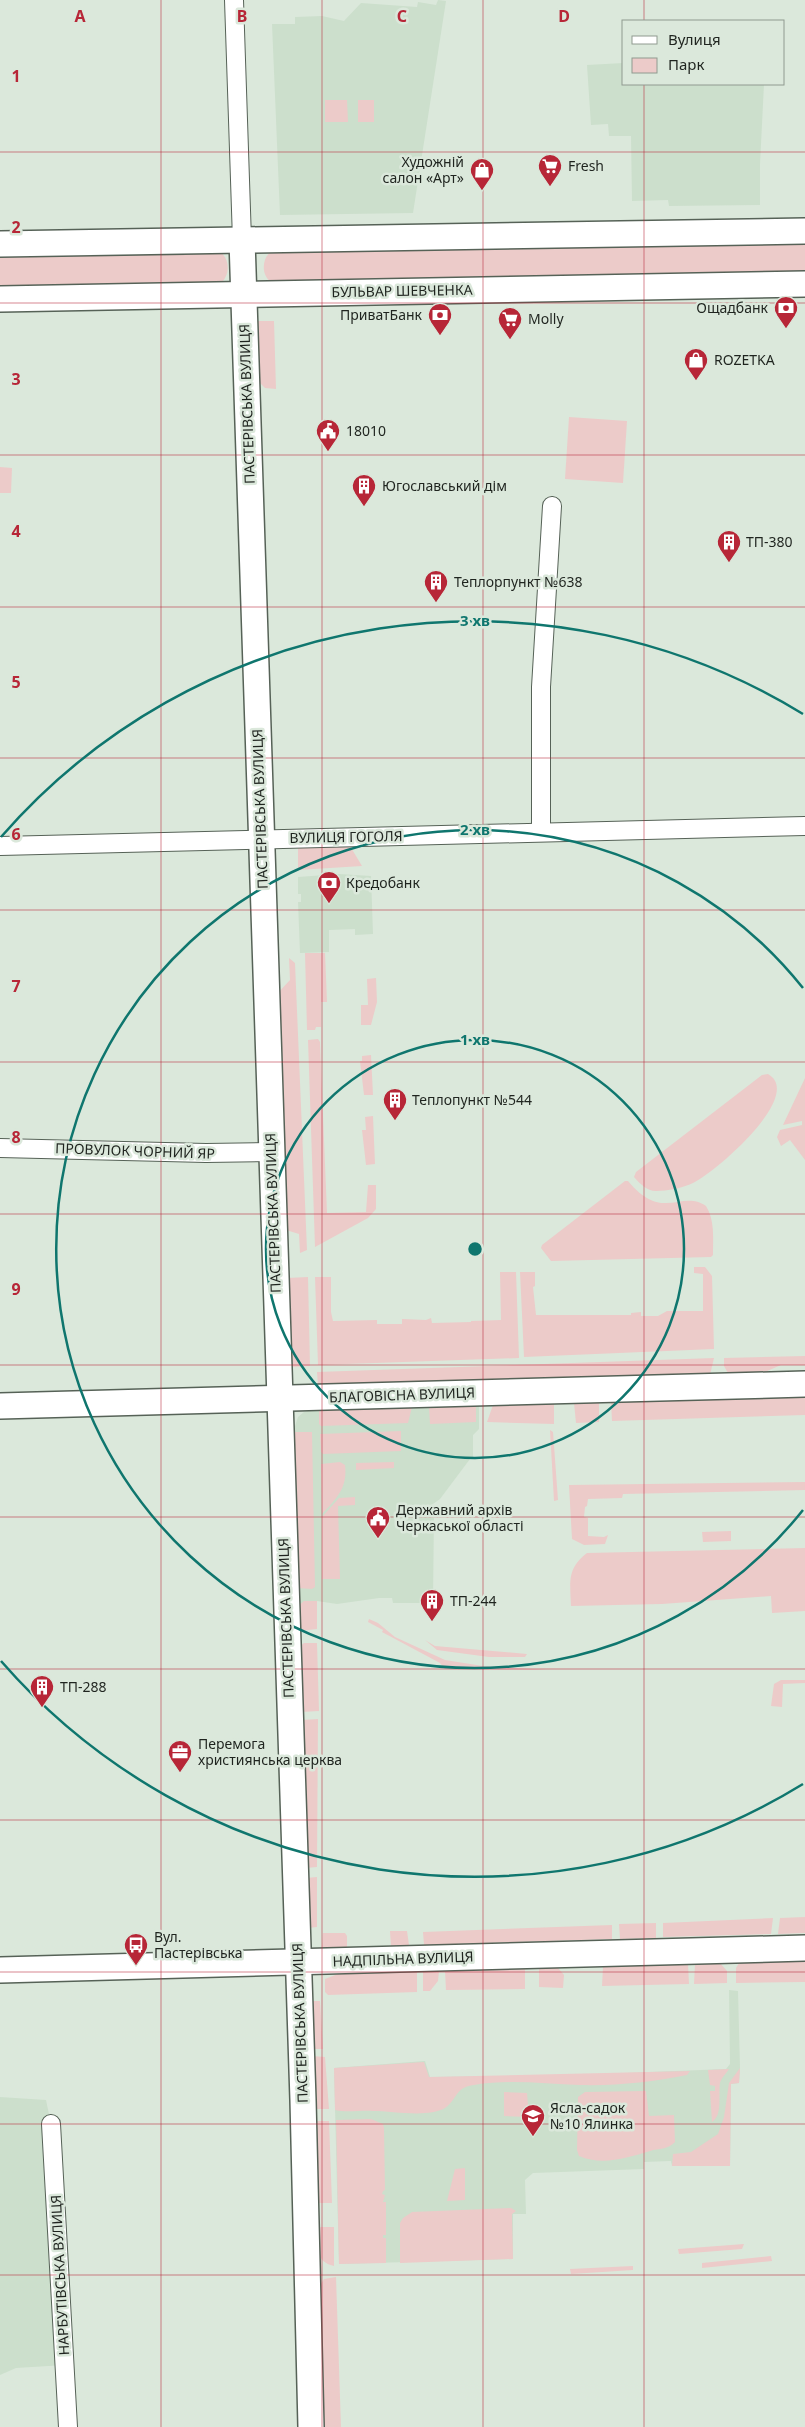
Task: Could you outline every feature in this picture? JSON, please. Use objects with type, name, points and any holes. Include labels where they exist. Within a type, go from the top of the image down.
[{"type":"main road","points":[[0,244],[805,231]]},
{"type":"main road","name":"ПАСТЕРІВСЬКА ВУЛИЦЯ","points":[[242,240],[298,1962],[311,2427]]},
{"type":"main road","name":"БУЛЬВАР ШЕВЧЕНКА","points":[[0,299],[805,284]]},
{"type":"main road","name":"БЛАГОВІСНА ВУЛИЦЯ","points":[[0,1406],[805,1384]]},
{"type":"main road","name":"НАДПІЛЬНА ВУЛИЦЯ","points":[[0,1970],[805,1948]]},
{"type":"street","name":"ПАСТЕРІВСЬКА ВУЛИЦЯ","points":[[234,0],[242,240]]},
{"type":"street","points":[[541,832],[541,687],[552,506]]},
{"type":"street","name":"ВУЛИЦЯ ГОГОЛЯ","points":[[0,846],[805,826]]},
{"type":"street","name":"ПРОВУЛОК ЧОРНИЙ ЯР","points":[[0,1148],[189,1153],[271,1152]]},
{"type":"street","name":"НАРБУТІВСЬКА ВУЛИЦЯ","points":[[51,2124],[68,2427]]},
{"type":"shaded area","points":[[438,0],[446,1],[413,213],[280,215],[272,24],[295,24],[295,17],[322,16],[344,21],[361,3],[417,7],[418,2],[436,5]]},
{"type":"shaded area","points":[[622,63],[622,85],[764,85],[760,205],[669,206],[668,200],[632,201],[631,136],[609,136],[608,124],[591,125],[587,65]]},
{"type":"shaded area","points":[[339,874],[371,876],[373,934],[355,935],[355,929],[329,930],[329,952],[300,953],[298,902],[301,902],[301,894],[298,894],[298,877]]},
{"type":"shaded area","points":[[479,1406],[479,1429],[473,1435],[473,1459],[470,1459],[440,1499],[430,1506],[434,1512],[433,1603],[393,1603],[392,1598],[379,1598],[337,1604],[317,1601],[298,1606],[293,1432],[298,1417],[304,1412],[311,1410]]},
{"type":"shaded area","name":"Ясла-садок №10 Ялинка","points":[[729,1990],[738,1991],[740,2068],[739,2083],[731,2084],[730,2166],[672,2166],[671,2161],[644,2162],[644,2169],[533,2173],[525,2180],[526,2214],[513,2214],[513,2259],[339,2264],[334,2068],[425,2061],[430,2077],[576,2075],[726,2069],[730,2064]]},
{"type":"shaded area","points":[[0,2097],[46,2100],[51,2124],[65,2365],[16,2368],[0,2375]]},
{"type":"green space","points":[[325,100],[347,100],[348,122],[325,122]]},
{"type":"green space","points":[[358,100],[374,100],[374,122],[358,122]]},
{"type":"green space","points":[[805,242],[805,274],[272,283],[264,272],[264,262],[272,251]]},
{"type":"green space","points":[[219,251],[226,258],[228,268],[226,277],[220,284],[0,289],[0,255]]},
{"type":"green space","points":[[256,321],[274,321],[276,389],[265,388],[258,381]]},
{"type":"green space","points":[[569,417],[627,421],[623,483],[565,479]]},
{"type":"green space","points":[[0,467],[12,468],[11,493],[0,493]]},
{"type":"green space","points":[[350,846],[362,866],[298,870],[298,848]]},
{"type":"green space","points":[[305,953],[325,953],[327,1002],[321,1002],[321,1027],[316,1027],[315,1030],[307,1030]]},
{"type":"green space","points":[[289,958],[295,963],[307,1250],[300,1253],[299,1234],[286,1230],[277,994],[290,980]]},
{"type":"green space","points":[[376,978],[377,1002],[371,1025],[361,1025],[361,1005],[368,1005],[367,979]]},
{"type":"green space","points":[[318,1039],[320,1042],[327,1213],[366,1212],[368,1185],[376,1185],[376,1209],[368,1218],[315,1247],[308,1040]]},
{"type":"green space","points":[[371,1055],[373,1095],[364,1095],[360,1061],[362,1061],[362,1056]]},
{"type":"green space","points":[[768,1074],[776,1084],[775,1098],[767,1115],[737,1149],[720,1164],[693,1183],[670,1190],[649,1190],[634,1177],[636,1172],[762,1075]]},
{"type":"green space","points":[[805,1078],[805,1160],[790,1140],[781,1146],[777,1137],[780,1130],[802,1125],[802,1121],[783,1125]]},
{"type":"green space","points":[[373,1116],[375,1164],[366,1165],[362,1130],[366,1130],[365,1117]]},
{"type":"green space","points":[[625,1181],[628,1181],[640,1193],[651,1200],[661,1203],[688,1201],[706,1206],[712,1223],[713,1255],[711,1257],[551,1261],[541,1248],[542,1245]]},
{"type":"green space","points":[[694,1267],[705,1267],[712,1276],[714,1349],[524,1357],[520,1272],[535,1272],[535,1286],[533,1287],[536,1315],[631,1315],[631,1313],[641,1312],[641,1316],[658,1316],[667,1311],[703,1311],[703,1274],[694,1273]]},
{"type":"green space","points":[[500,1272],[516,1272],[519,1358],[318,1365],[315,1277],[331,1277],[331,1312],[333,1321],[377,1320],[377,1324],[402,1324],[402,1319],[426,1320],[431,1318],[432,1323],[501,1320]]},
{"type":"green space","points":[[308,1277],[310,1366],[290,1367],[287,1278]]},
{"type":"green space","points":[[805,1356],[805,1365],[781,1365],[760,1374],[729,1375],[724,1366],[724,1358]]},
{"type":"green space","points":[[714,1358],[710,1375],[318,1386],[317,1372]]},
{"type":"green space","points":[[805,1397],[805,1415],[612,1421],[611,1402]]},
{"type":"green space","points":[[574,1403],[599,1403],[599,1422],[576,1423]]},
{"type":"green space","points":[[554,1404],[554,1424],[487,1422],[493,1405]]},
{"type":"green space","points":[[476,1406],[476,1422],[430,1424],[429,1407]]},
{"type":"green space","points":[[412,1407],[408,1423],[321,1426],[319,1424],[319,1410]]},
{"type":"green space","points":[[550,1430],[553,1432],[558,1500],[554,1501]]},
{"type":"green space","points":[[401,1431],[401,1451],[323,1454],[321,1452],[320,1434]]},
{"type":"green space","points":[[293,1432],[312,1432],[315,1587],[312,1589],[297,1588]]},
{"type":"green space","points":[[340,1462],[345,1465],[343,1487],[322,1514],[321,1464]]},
{"type":"green space","points":[[394,1462],[394,1468],[356,1470],[356,1463]]},
{"type":"green space","points":[[805,1482],[805,1490],[623,1494],[622,1498],[588,1499],[584,1517],[588,1518],[588,1536],[604,1537],[608,1535],[605,1544],[584,1545],[572,1539],[569,1485]]},
{"type":"green space","points":[[355,1497],[355,1505],[338,1506],[340,1579],[322,1579],[322,1517],[339,1498]]},
{"type":"green space","points":[[731,1531],[731,1541],[703,1542],[702,1532]]},
{"type":"green space","points":[[805,1548],[805,1611],[772,1613],[771,1596],[662,1604],[571,1606],[571,1576],[576,1564],[587,1553]]},
{"type":"green space","points":[[304,1601],[317,1601],[317,1629],[299,1631],[298,1606]]},
{"type":"green space","points":[[369,1619],[378,1623],[395,1637],[445,1660],[483,1666],[548,1670],[445,1669],[440,1663],[382,1632],[383,1630],[368,1622]]},
{"type":"green space","points":[[425,1640],[435,1646],[527,1654],[525,1657],[489,1657],[437,1650]]},
{"type":"green space","points":[[304,1643],[317,1643],[319,1711],[301,1712],[299,1647]]},
{"type":"green space","points":[[781,1680],[805,1680],[805,1683],[783,1684],[782,1707],[771,1706],[774,1684]]},
{"type":"green space","points":[[318,1719],[317,1867],[306,1868],[302,1720]]},
{"type":"green space","points":[[317,1877],[317,1927],[308,1928],[306,1878]]},
{"type":"green space","points":[[805,1917],[805,1933],[778,1934],[780,1918]]},
{"type":"green space","points":[[773,1918],[771,1934],[663,1937],[663,1923]]},
{"type":"green space","points":[[656,1923],[656,1938],[620,1939],[619,1924]]},
{"type":"green space","points":[[612,1925],[612,1939],[424,1945],[423,1932]]},
{"type":"green space","points":[[390,1931],[407,1931],[409,1945],[391,1946]]},
{"type":"green space","points":[[323,1933],[345,1933],[347,1936],[347,1947],[322,1947]]},
{"type":"green space","points":[[805,1961],[805,1982],[736,1983],[736,1968],[739,1963]]},
{"type":"green space","points":[[720,1963],[727,1971],[727,1983],[694,1984],[695,1964]]},
{"type":"green space","points":[[688,1964],[689,1984],[602,1986],[603,1967]]},
{"type":"green space","points":[[539,1968],[558,1968],[564,1975],[563,1988],[539,1987]]},
{"type":"green space","points":[[525,1969],[525,1989],[446,1990],[445,1971]]},
{"type":"green space","points":[[439,1971],[438,1981],[430,1991],[423,1991],[423,1972]]},
{"type":"green space","points":[[417,1972],[417,1992],[328,1995],[325,1992],[325,1979],[338,1974]]},
{"type":"green space","points":[[311,2001],[320,2001],[323,2049],[312,2049]]},
{"type":"green space","points":[[312,2056],[325,2057],[329,2109],[313,2109]]},
{"type":"green space","points":[[424,2062],[429,2077],[690,2071],[687,2075],[647,2082],[620,2084],[580,2085],[514,2082],[474,2085],[463,2088],[445,2108],[429,2113],[335,2110],[334,2068]]},
{"type":"green space","points":[[740,2068],[739,2083],[731,2084],[730,2166],[672,2166],[673,2154],[691,2152],[718,2134],[724,2117],[729,2083]]},
{"type":"green space","points":[[729,2069],[721,2081],[718,2115],[712,2122],[710,2091],[715,2091],[715,2086],[710,2085],[708,2070]]},
{"type":"green space","points":[[646,2091],[649,2116],[674,2115],[675,2142],[672,2145],[666,2148],[606,2161],[579,2156],[577,2150],[578,2097],[585,2092]]},
{"type":"green space","points":[[504,2092],[527,2093],[529,2117],[504,2116]]},
{"type":"green space","points":[[371,2119],[383,2124],[384,2128],[385,2190],[382,2194],[385,2195],[383,2202],[386,2202],[386,2235],[383,2235],[383,2238],[386,2238],[386,2263],[339,2264],[336,2120]]},
{"type":"green space","points":[[316,2121],[329,2121],[332,2203],[316,2203],[314,2123]]},
{"type":"green space","points":[[465,2168],[465,2200],[447,2201],[455,2169]]},
{"type":"green space","points":[[511,2208],[516,2211],[512,2214],[513,2259],[400,2263],[400,2223],[403,2218],[412,2212]]},
{"type":"green space","points":[[334,2227],[334,2266],[323,2261],[320,2257],[316,2229]]},
{"type":"green space","points":[[744,2244],[742,2249],[679,2254],[678,2249]]},
{"type":"green space","points":[[771,2256],[772,2261],[702,2268],[702,2263]]},
{"type":"green space","points":[[633,2266],[633,2270],[571,2274],[570,2269]]},
{"type":"green space","points":[[336,2277],[341,2427],[322,2427],[318,2289],[324,2279]]},
{"type":"place","name":"Fresh","points":[[550,187]]},
{"type":"place","name":"Художній салон «Арт»","points":[[482,191]]},
{"type":"place","name":"Ощадбанк","points":[[786,329]]},
{"type":"place","name":"ПриватБанк","points":[[440,336]]},
{"type":"place","name":"Molly","points":[[510,340]]},
{"type":"place","name":"ROZETKA","points":[[696,381]]},
{"type":"place","name":"18010","points":[[328,452]]},
{"type":"place","name":"Югославський дім","points":[[364,507]]},
{"type":"place","name":"ТП-380","points":[[729,563]]},
{"type":"place","name":"Теплорпункт №638","points":[[436,603]]},
{"type":"place","name":"Кредобанк","points":[[329,904]]},
{"type":"place","name":"Теплопункт №544","points":[[395,1121]]},
{"type":"place","name":"Державний архів Черкаської області","points":[[378,1539]]},
{"type":"place","name":"ТП-244","points":[[432,1622]]},
{"type":"place","name":"ТП-288","points":[[42,1708]]},
{"type":"place","name":"Перемога християнська церква","points":[[180,1773]]},
{"type":"place","name":"Вул. Пастерівська","points":[[136,1966]]},
{"type":"place","name":"Ясла-садок №10 Ялинка","points":[[533,2137]]}]
